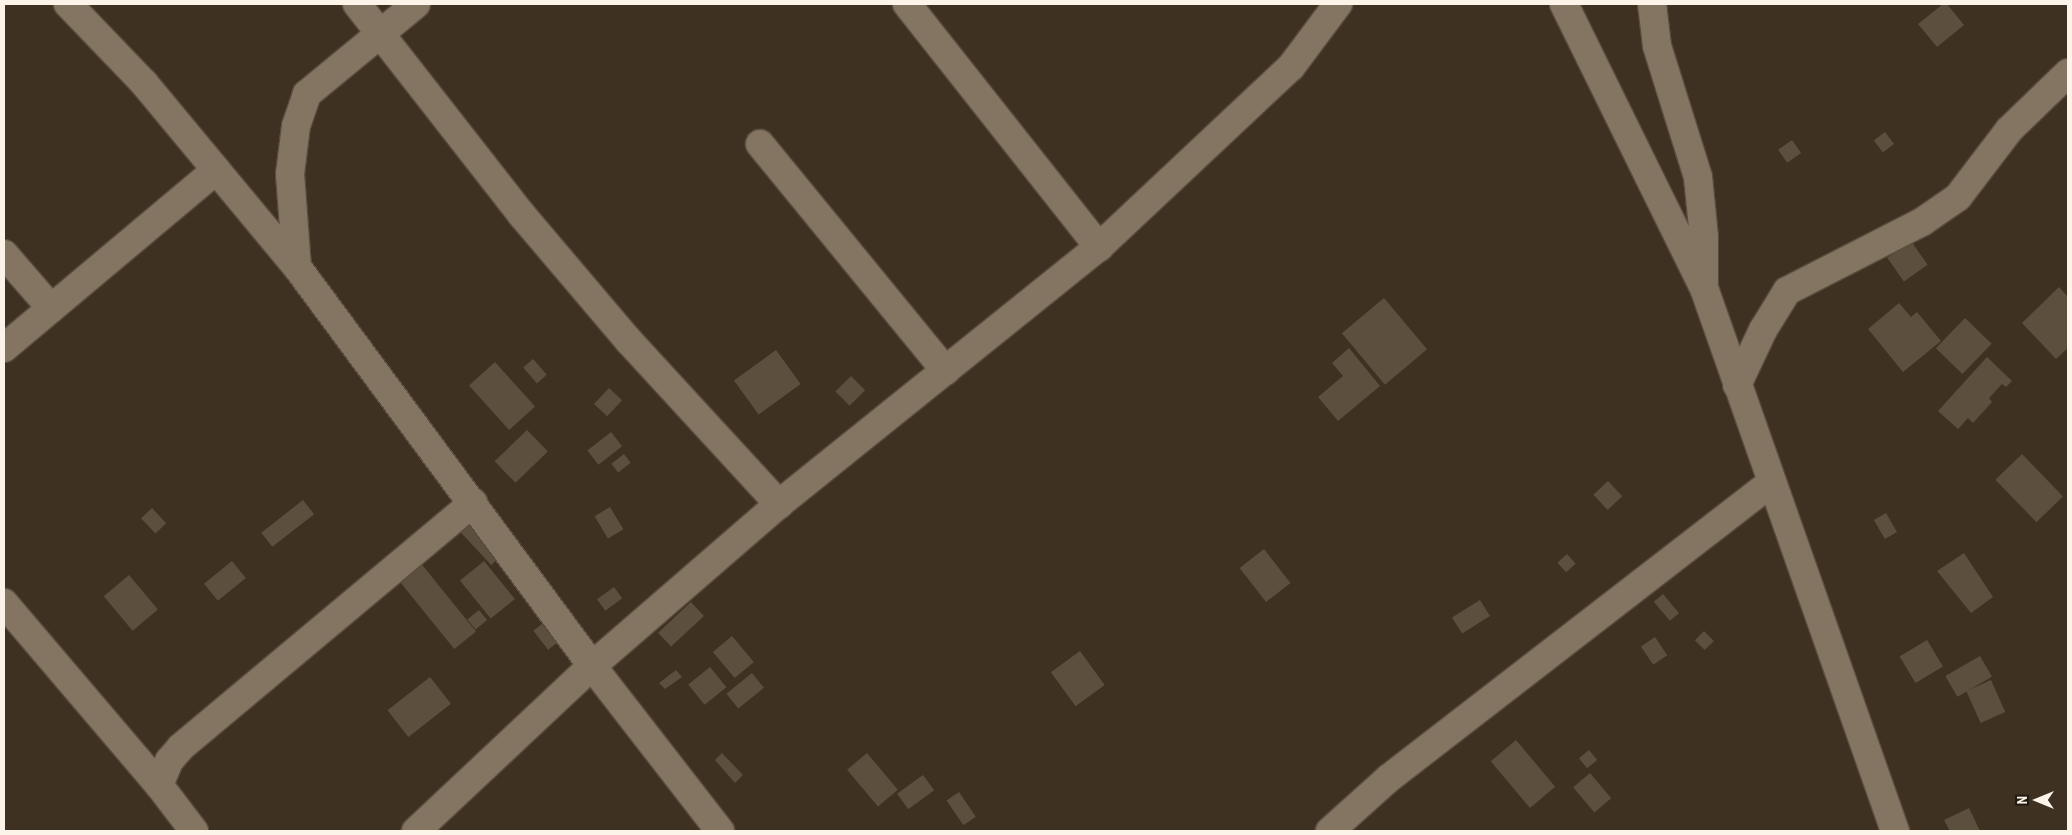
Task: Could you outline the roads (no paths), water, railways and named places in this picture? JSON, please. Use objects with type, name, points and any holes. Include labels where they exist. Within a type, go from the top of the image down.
[{"type":"street","points":[[68,4],[144,83],[296,267],[473,503],[592,666],[720,831]]},
{"type":"street","points":[[357,4],[522,215],[629,341],[779,504]]},
{"type":"street","points":[[296,267],[290,174],[296,126],[307,94],[379,32],[416,4]]},
{"type":"street","points":[[907,4],[1099,247]]},
{"type":"street","points":[[416,831],[592,666],[779,504],[1099,247],[1291,67],[1338,4]]},
{"type":"street","points":[[1564,4],[1704,288],[1771,483],[1895,831]]},
{"type":"street","points":[[1652,4],[1657,46],[1698,177],[1704,237],[1704,288]]},
{"type":"street","points":[[1738,385],[1763,330],[1787,291],[1922,222],[1958,197],[2009,130],[2068,73]]},
{"type":"street","points":[[760,144],[946,371]]},
{"type":"street","points":[[4,348],[216,170]]},
{"type":"street","points":[[4,254],[50,308]]},
{"type":"street","points":[[1330,831],[1389,778],[1771,483]]},
{"type":"street","points":[[158,785],[169,761],[181,747],[473,503]]},
{"type":"street","points":[[4,603],[158,785],[194,831]]}]
